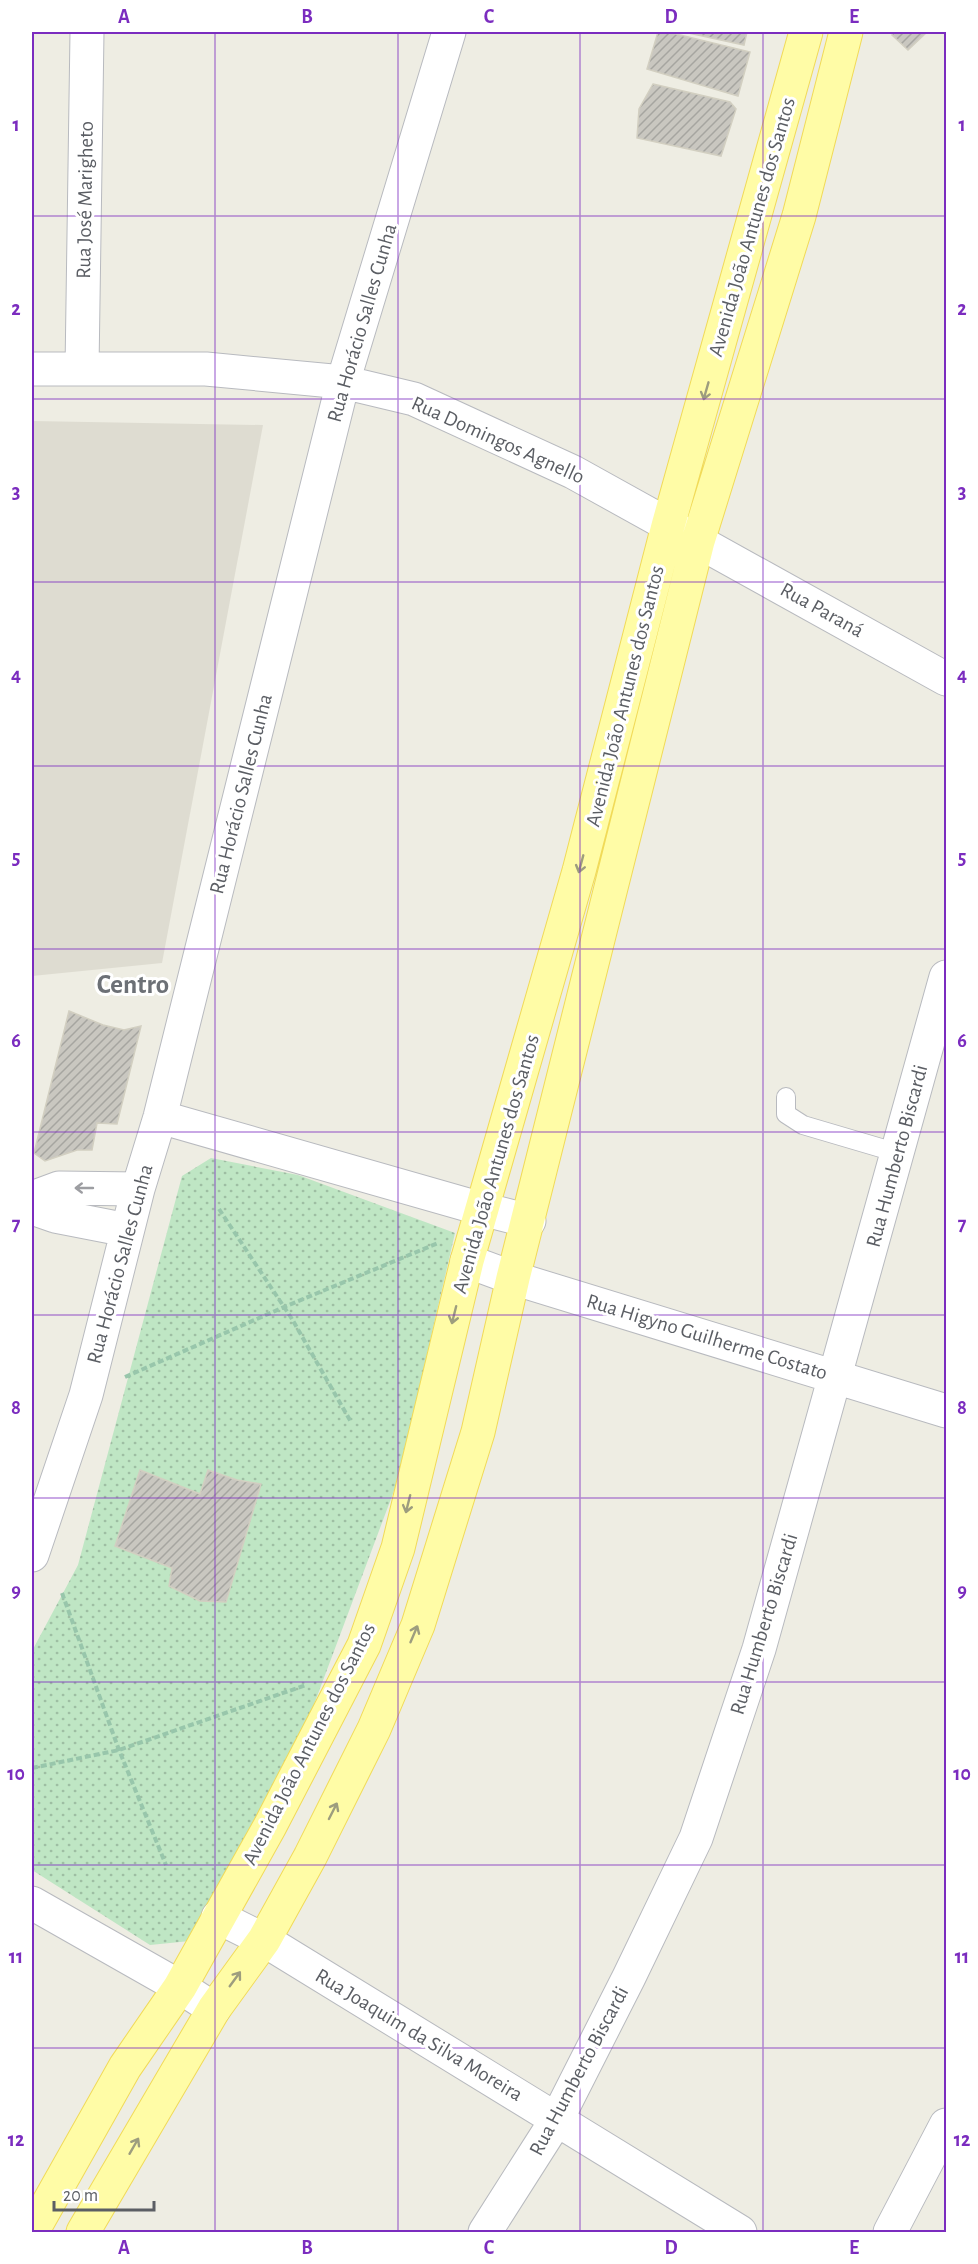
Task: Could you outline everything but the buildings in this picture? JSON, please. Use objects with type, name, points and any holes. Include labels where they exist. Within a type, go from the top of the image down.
[{"type":"main road","name":"Avenida João Antunes dos Santos","points":[[32,2232],[125,2067],[180,1987],[270,1826],[364,1645],[398,1548],[467,1261],[579,871],[668,526],[806,32]]},
{"type":"main road","name":"Avenida João Antunes dos Santos","points":[[83,2232],[214,2008],[264,1940],[310,1857],[374,1729],[418,1625],[478,1432],[513,1278],[698,541],[799,216],[846,32]]},
{"type":"street","name":"Rua José Marigheto","points":[[82,369],[87,32]]},
{"type":"street","name":"Rua Horácio Salles Cunha","points":[[32,1555],[86,1395],[127,1230],[160,1118],[343,382],[449,32]]},
{"type":"street","name":"Rua Domingos Agnello","points":[[32,369],[206,369],[343,382],[414,399],[573,472],[698,541]]},
{"type":"street","name":"Rua Paraná","points":[[698,541],[946,679]]},
{"type":"street","name":"Rua Humberto Biscardi","points":[[485,2232],[557,2119],[696,1838],[759,1649],[837,1376],[946,977]]},
{"type":"street","points":[[160,1118],[479,1218],[529,1221]]},
{"type":"street","points":[[32,1198],[59,1188],[138,1189]]},
{"type":"street","points":[[32,1208],[127,1230]]},
{"type":"street","name":"Rua Higyno Guilherme Costato","points":[[467,1261],[513,1278],[946,1411]]},
{"type":"street","points":[[32,1903],[214,2008]]},
{"type":"street","name":"Rua Joaquim da Silva Moreira","points":[[218,1917],[264,1940],[740,2232]]},
{"type":"street","points":[[890,2232],[946,2125]]},
{"type":"lane","points":[[786,1097],[786,1114],[803,1125],[898,1153]]},
{"type":"path","points":[[219,1209],[284,1307],[351,1422]]},
{"type":"path","points":[[86,1395],[479,1218]]},
{"type":"path","points":[[62,1593],[118,1750],[166,1865]]},
{"type":"path","points":[[32,1768],[118,1750],[352,1669]]},
{"type":"shaded area","points":[[32,421],[263,425],[162,963],[32,976]]},
{"type":"green space","points":[[211,1158],[298,1175],[455,1233],[398,1480],[294,1758],[190,1941],[150,1945],[32,1870],[32,1651],[78,1565],[182,1176]]},
{"type":"district","name":"Centro","points":[[133,984]]}]
